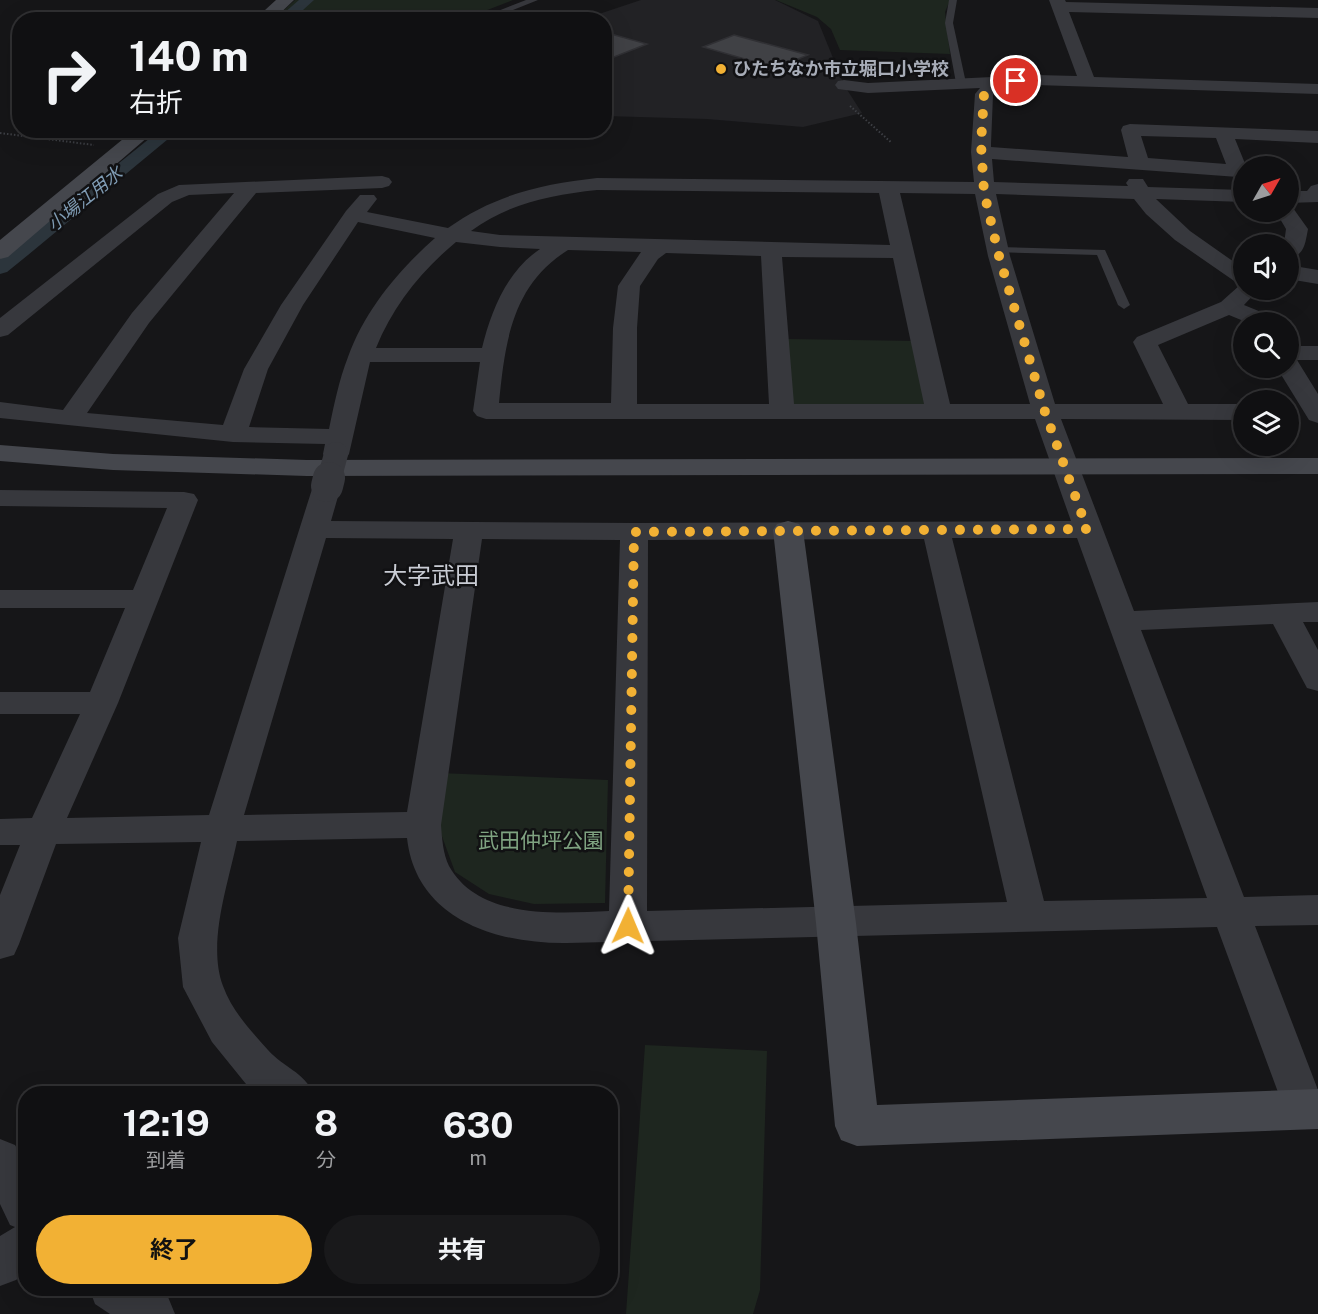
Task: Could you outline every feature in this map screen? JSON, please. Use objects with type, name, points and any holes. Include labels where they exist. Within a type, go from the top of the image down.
[{"type":"street","points":[[272,12],[286,0]]},
{"type":"street","points":[[1305,0],[1317,15]]},
{"type":"street","points":[[1087,80],[1059,3],[1317,15]]},
{"type":"street","points":[[844,86],[868,88],[1087,80],[1318,89]]},
{"type":"street","points":[[788,530],[836,923],[857,1126],[1311,1109],[1230,913],[1045,412],[997,250],[984,188],[981,152],[984,94],[996,82]]},
{"type":"street","points":[[1233,271],[1180,233],[1149,207],[1141,194],[1130,130],[1318,137]]},
{"type":"street","points":[[981,152],[1238,171],[1223,133]]},
{"type":"street","points":[[0,252],[136,138]]},
{"type":"street","points":[[0,330],[165,198],[186,189],[382,182],[353,215],[292,304],[256,369],[233,434]]},
{"type":"street","points":[[282,1086],[261,1071],[226,1030],[203,987],[197,938],[222,830],[315,530],[361,355],[387,305],[423,261],[450,235],[496,207],[520,197],[567,187],[597,184],[984,188],[1233,196]]},
{"type":"street","points":[[70,419],[140,318],[250,187]]},
{"type":"street","points":[[888,187],[939,413]]},
{"type":"street","points":[[1299,196],[1316,195]]},
{"type":"street","points":[[353,215],[450,235],[500,241],[903,252]]},
{"type":"street","points":[[562,244],[536,262],[517,287],[504,311],[491,355],[486,411],[1233,412]]},
{"type":"street","points":[[624,412],[625,328],[630,286],[650,255],[662,246]]},
{"type":"street","points":[[771,250],[782,411]]},
{"type":"street","points":[[1299,274],[1318,277]]},
{"type":"street","points":[[1179,412],[1145,342],[1229,307],[1236,300]]},
{"type":"street","points":[[1229,307],[1241,312]]},
{"type":"street","points":[[1299,353],[1318,353]]},
{"type":"street","points":[[361,355],[491,355]]},
{"type":"street","points":[[1296,378],[1318,413]]},
{"type":"street","points":[[0,410],[338,445]]},
{"type":"street","points":[[1299,413],[1318,413]]},
{"type":"street","points":[[0,453],[113,462],[307,468],[1318,466]]},
{"type":"street","points":[[0,498],[184,500],[102,703],[43,832],[0,944]]},
{"type":"street","points":[[315,530],[634,532],[1087,529]]},
{"type":"street","points":[[469,531],[423,825],[426,852],[436,875],[456,898],[489,916],[530,927],[836,923],[1318,910]]},
{"type":"street","points":[[936,531],[1029,916]]},
{"type":"street","points":[[628,926],[634,532]]},
{"type":"street","points":[[0,599],[143,599]]},
{"type":"street","points":[[1121,621],[1318,612]]},
{"type":"street","points":[[1283,614],[1318,680]]},
{"type":"street","points":[[0,703],[102,703]]},
{"type":"street","points":[[0,832],[423,825]]},
{"type":"street","points":[[0,1159],[18,1194]]},
{"type":"street","points":[[0,1264],[18,1250]]},
{"type":"street","points":[[123,1296],[151,1314]]},
{"type":"lane","points":[[501,12],[534,0]]},
{"type":"lane","points":[[953,0],[949,23],[962,83]]},
{"type":"lane","points":[[997,250],[1101,252],[1124,305]]},
{"type":"path","points":[[850,105],[891,142]]},
{"type":"path","points":[[38,138],[122,149]]},
{"type":"shaded area","name":"ひたちなか市立堀口小学校","points":[[641,0],[775,0],[818,21],[844,85],[862,113],[803,127],[707,119],[612,116],[612,12],[605,12]]},
{"type":"green space","points":[[295,0],[513,0],[482,12],[282,12]]},
{"type":"green space","points":[[776,0],[950,0],[945,12],[950,54],[840,50],[831,29],[817,17]]},
{"type":"green space","points":[[787,339],[915,341],[928,406],[798,408],[791,402]]},
{"type":"green space","name":"武田仲坪公園","points":[[440,773],[608,780],[605,903],[534,904],[489,894],[455,872],[436,820]]},
{"type":"green space","points":[[645,1045],[767,1051],[760,1290],[753,1314],[626,1314]]},
{"type":"building","points":[[612,34],[647,44],[612,58]]},
{"type":"building","points":[[734,35],[808,55],[776,68],[703,47]]},
{"type":"waterway","name":"小場江用水","points":[[293,12],[307,0]]},
{"type":"waterway","name":"小場江用水","points":[[0,268],[160,138]]},
{"type":"place","name":"ひたちなか市立堀口小学校","points":[[721,69]]},
{"type":"district","name":"大字武田","points":[[431,576]]},
{"type":"route","points":[[628,926],[634,532],[1087,529],[1045,412],[999,256],[984,192],[981,144],[984,94],[996,82],[1016,81]]}]
